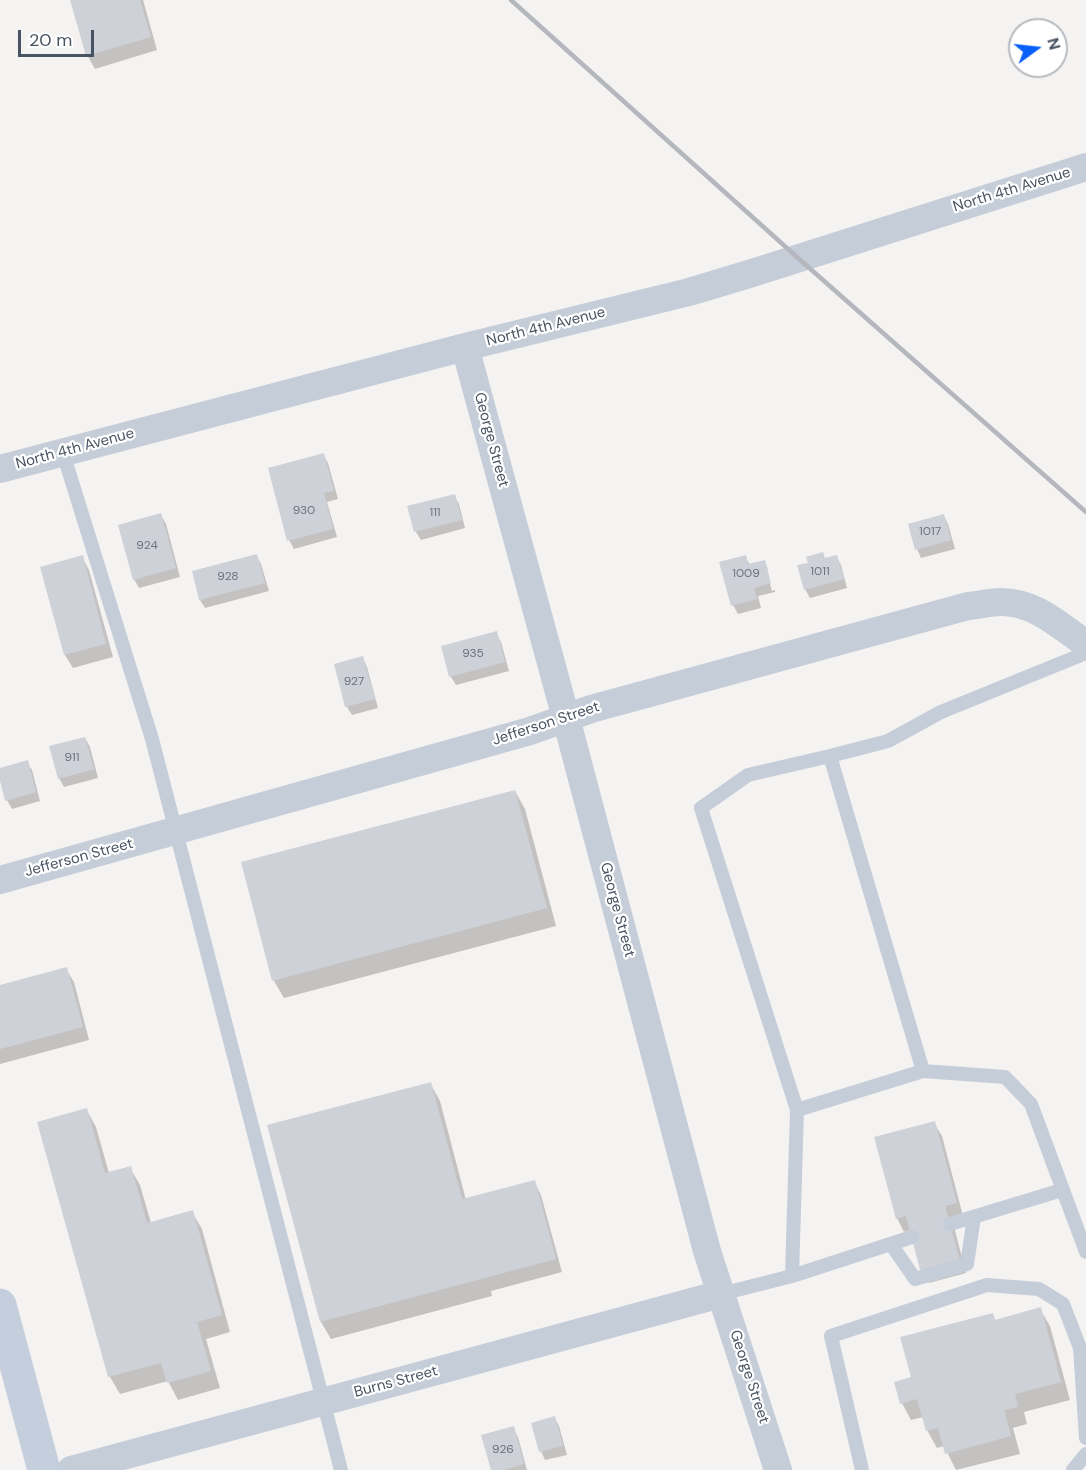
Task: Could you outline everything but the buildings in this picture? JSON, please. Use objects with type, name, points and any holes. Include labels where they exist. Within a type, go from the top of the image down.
[{"type":"street","name":"North 4th Avenue","points":[[0,469],[729,280],[1086,166]]},
{"type":"street","name":"George Street","points":[[465,347],[566,717],[707,1251],[778,1470]]},
{"type":"street","name":"Jefferson Street","points":[[0,880],[530,731],[566,717],[968,606],[1001,602],[1023,605],[1040,612],[1086,644]]},
{"type":"street","name":"Burns Street","points":[[71,1470],[721,1294]]},
{"type":"street","points":[[0,1305],[44,1470]]},
{"type":"lane","points":[[63,453],[124,643],[177,831],[341,1470]]},
{"type":"lane","points":[[792,1276],[797,1110],[701,807],[748,775],[888,741],[941,712],[1086,653]]},
{"type":"lane","points":[[830,756],[923,1071]]},
{"type":"lane","points":[[797,1110],[923,1071],[1005,1077],[1031,1104],[1086,1252]]},
{"type":"lane","points":[[950,1224],[1062,1190]]},
{"type":"lane","points":[[891,1244],[915,1279],[968,1264],[974,1217]]},
{"type":"lane","points":[[721,1294],[792,1276],[912,1237]]},
{"type":"lane","points":[[862,1470],[831,1336],[987,1285],[1040,1289],[1063,1304],[1080,1348],[1086,1438]]},
{"type":"lane","points":[[1073,1470],[1086,1454]]},
{"type":"railway","points":[[511,0],[798,258],[1086,512]]}]
